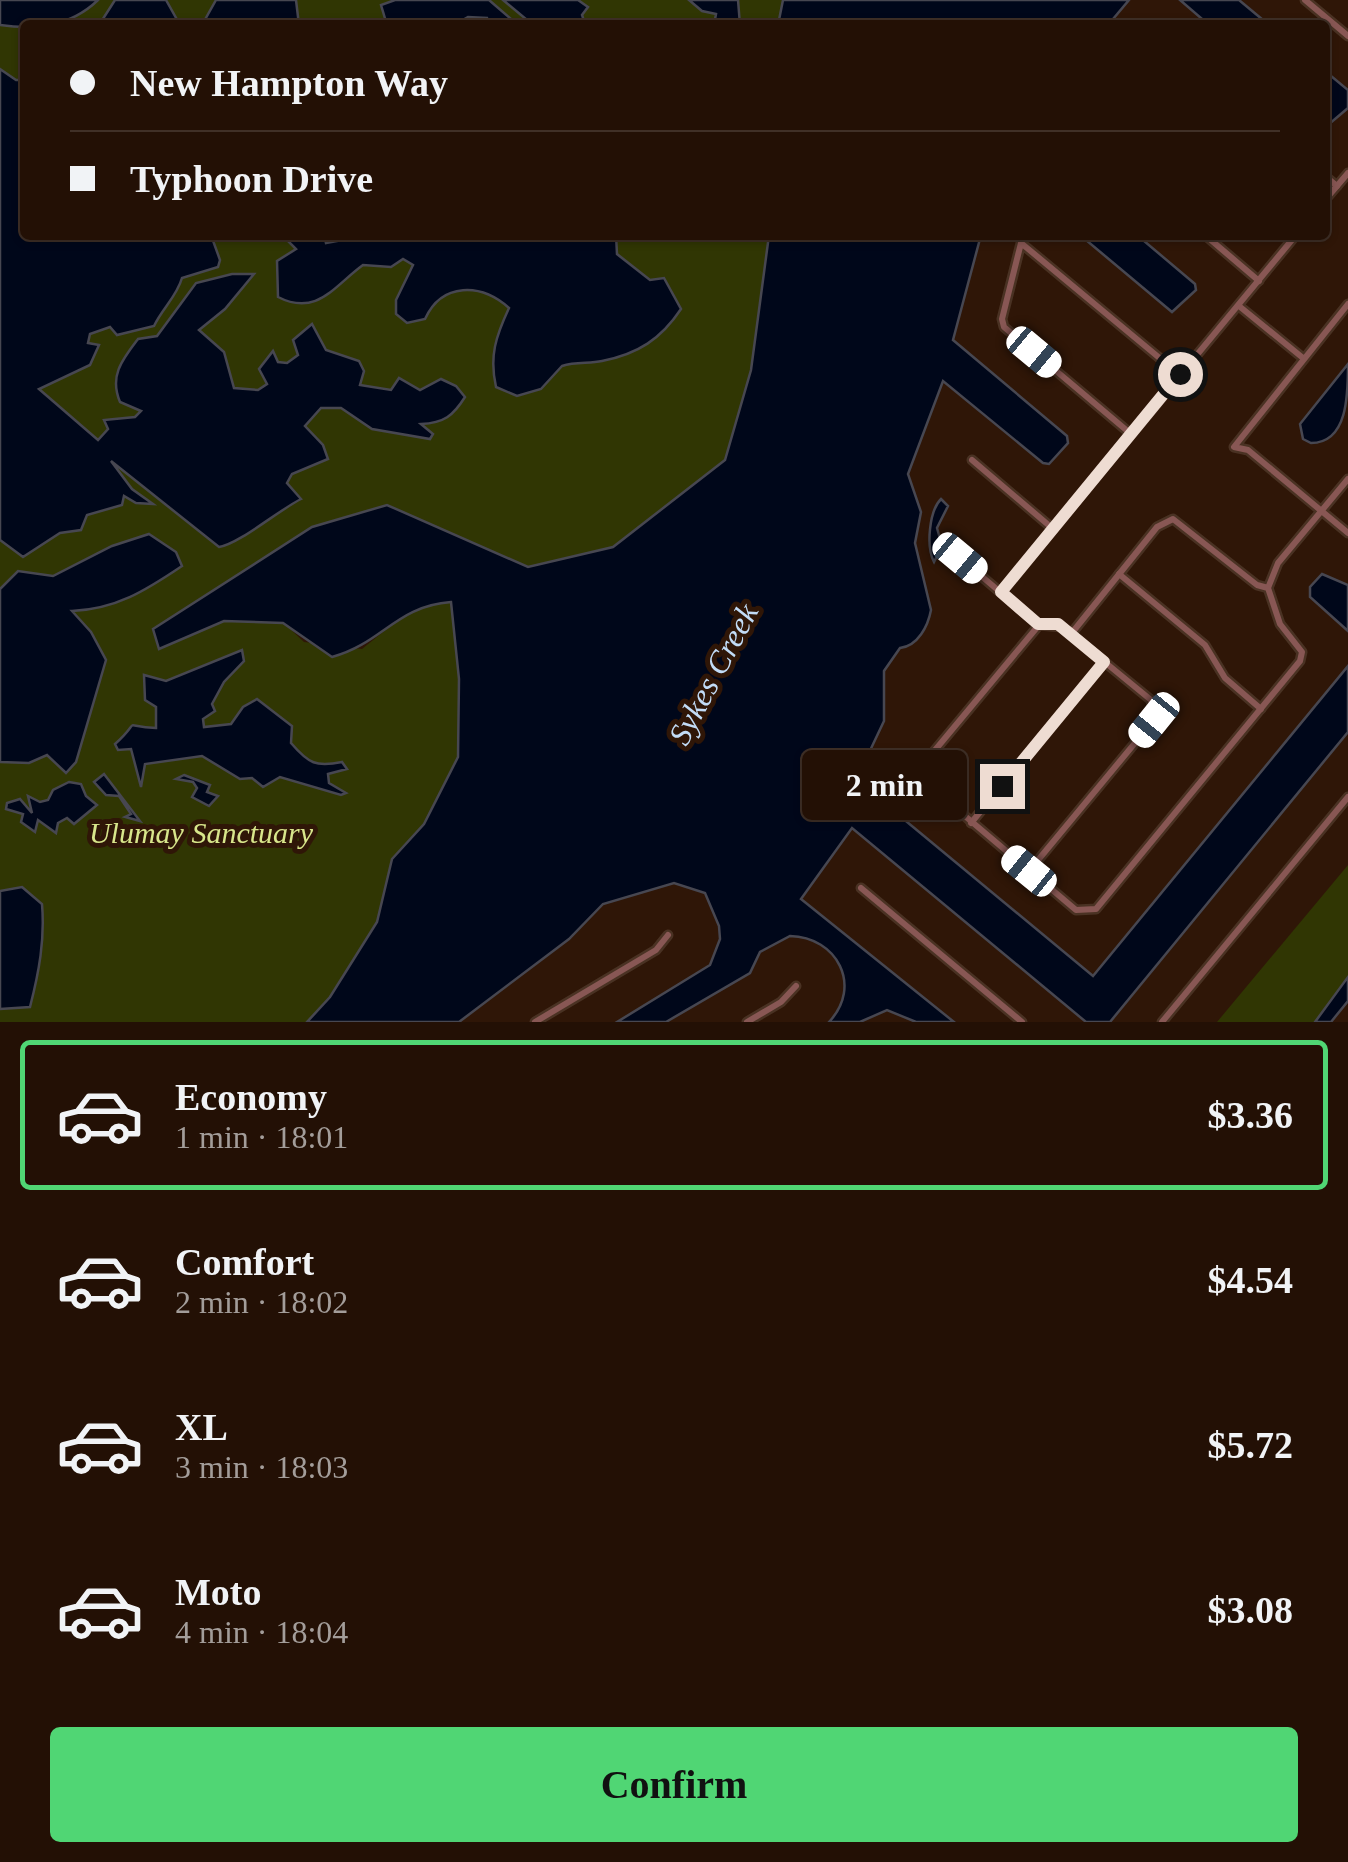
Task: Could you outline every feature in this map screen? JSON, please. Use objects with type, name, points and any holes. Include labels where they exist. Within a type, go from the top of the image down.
[{"type":"street","points":[[1305,0],[1329,20]]},
{"type":"street","points":[[1330,194],[1348,173]]},
{"type":"street","points":[[1330,180],[1337,186]]},
{"type":"street","points":[[1210,240],[1258,281]]},
{"type":"street","points":[[1001,592],[1292,240]]},
{"type":"street","points":[[1130,434],[1004,328],[1002,319],[1021,243],[1180,374]]},
{"type":"street","points":[[1348,304],[1234,446],[1248,450],[1348,533]]},
{"type":"street","points":[[1239,306],[1303,358]]},
{"type":"street","points":[[972,460],[1052,528]]},
{"type":"street","points":[[1038,624],[921,767],[920,778],[1076,910],[1086,913],[1096,909],[1300,662],[1302,652],[1280,624],[1268,588],[1278,562],[1348,479]]},
{"type":"street","points":[[1071,634],[1161,524],[1173,519],[1256,584],[1268,588]]},
{"type":"street","points":[[960,558],[1038,624],[1054,623],[1071,634],[1151,700],[1156,710],[1154,720],[1029,871]]},
{"type":"street","points":[[1118,574],[1204,645],[1229,682],[1261,708]]},
{"type":"street","points":[[971,823],[1104,662]]},
{"type":"street","points":[[1162,1022],[1348,796]]},
{"type":"street","points":[[861,888],[1022,1022]]},
{"type":"street","points":[[534,1022],[656,950],[668,935]]},
{"type":"street","points":[[746,1022],[781,1002],[796,986]]},
{"type":"green space","name":"Ulumay Sanctuary","points":[[0,0],[783,0],[779,20],[20,20],[20,240],[768,240],[751,370],[725,460],[612,547],[528,567],[232,578],[153,629],[159,649],[224,621],[284,623],[304,642],[362,649],[414,607],[451,602],[459,679],[458,757],[424,824],[392,859],[377,922],[330,997],[307,1022],[0,1022]]},
{"type":"green space","points":[[1348,865],[1348,977],[1315,1022],[1217,1022]]},
{"type":"water","points":[[0,0],[98,0],[66,20],[20,20],[20,27],[0,25]]},
{"type":"water","points":[[115,0],[166,0],[177,20],[102,20]]},
{"type":"water","points":[[216,0],[296,0],[298,20],[205,20]]},
{"type":"water","points":[[395,0],[489,0],[512,20],[386,20],[381,5]]},
{"type":"water","points":[[503,0],[578,0],[588,7],[582,15],[584,20],[527,20]]},
{"type":"water","points":[[689,0],[738,0],[740,20],[715,20],[716,14],[702,11]]},
{"type":"water","points":[[783,0],[1129,0],[1112,20],[779,20]]},
{"type":"water","points":[[1180,0],[1239,0],[1263,20],[1203,20]]},
{"type":"water","points":[[0,69],[20,80],[20,240],[213,240],[220,260],[218,267],[182,278],[154,326],[117,335],[110,327],[90,334],[88,343],[99,345],[90,365],[39,389],[98,440],[108,429],[104,420],[135,417],[141,411],[120,402],[116,384],[122,361],[138,339],[157,336],[196,283],[232,274],[254,274],[225,309],[199,330],[224,352],[234,388],[258,390],[267,384],[259,369],[273,351],[278,362],[287,363],[298,355],[293,340],[312,324],[326,350],[359,361],[364,371],[360,385],[391,390],[399,378],[420,390],[441,379],[456,386],[465,397],[452,414],[421,424],[433,434],[430,439],[372,429],[341,408],[321,408],[305,426],[323,445],[328,459],[292,474],[287,483],[301,499],[227,545],[219,547],[111,461],[132,489],[153,504],[136,503],[124,496],[122,505],[87,515],[81,530],[60,533],[23,557],[0,540]]},
{"type":"water","points":[[1330,75],[1348,90],[1348,108],[1330,123]]},
{"type":"water","points":[[287,240],[616,240],[617,254],[650,280],[664,278],[681,309],[657,337],[638,349],[602,361],[562,366],[541,389],[517,396],[496,387],[495,346],[509,308],[498,300],[463,290],[441,298],[425,319],[407,323],[396,314],[396,300],[413,265],[403,259],[391,267],[363,265],[324,296],[304,303],[292,302],[278,297],[277,261],[296,249]]},
{"type":"water","name":"Sykes Creek","points":[[768,240],[980,240],[953,340],[1067,436],[1068,443],[1049,464],[1043,463],[943,381],[908,474],[921,512],[915,543],[931,610],[921,634],[900,648],[884,671],[884,721],[858,776],[860,783],[1093,976],[1348,666],[1348,732],[1110,1022],[1086,1022],[852,828],[801,899],[954,1022],[916,1022],[887,1010],[860,1022],[829,1022],[844,994],[840,966],[821,945],[790,936],[760,952],[750,973],[666,1022],[617,1022],[710,965],[720,939],[719,926],[705,893],[674,883],[603,904],[569,939],[459,1022],[307,1022],[330,997],[377,922],[392,859],[424,824],[458,757],[459,679],[451,602],[416,610],[350,651],[332,657],[283,623],[224,621],[159,649],[153,629],[312,527],[387,505],[528,567],[613,547],[725,460],[751,370]]},
{"type":"water","points":[[1086,240],[1143,240],[1195,284],[1196,290],[1172,312]]},
{"type":"water","points":[[1348,364],[1346,402],[1339,426],[1323,441],[1311,443],[1303,439],[1300,424]]},
{"type":"water","points":[[941,499],[948,506],[937,528],[942,546],[934,562],[930,529]]},
{"type":"water","points":[[149,534],[176,552],[182,566],[130,597],[103,607],[72,611],[91,632],[106,660],[76,762],[66,773],[47,755],[29,763],[0,762],[0,589],[18,571],[53,576],[112,546]]},
{"type":"water","points":[[1322,574],[1348,585],[1348,631],[1310,597],[1310,587]]},
{"type":"water","points":[[242,650],[244,661],[224,682],[212,704],[215,711],[203,719],[204,727],[231,724],[243,707],[257,699],[292,726],[291,743],[308,760],[319,764],[342,762],[347,769],[328,774],[329,783],[346,793],[341,795],[280,777],[263,787],[252,778],[240,779],[202,756],[145,764],[141,787],[131,749],[118,750],[115,744],[132,725],[156,728],[156,707],[145,700],[144,675],[166,681]]},
{"type":"water","points":[[104,774],[140,821],[125,817],[131,814],[119,796],[106,795],[94,782]]},
{"type":"water","points":[[184,775],[210,785],[207,792],[218,796],[209,806],[192,797],[197,788],[193,782],[176,779]]},
{"type":"water","points":[[69,782],[81,784],[86,796],[97,805],[74,824],[67,818],[58,823],[56,833],[38,820],[35,832],[21,822],[23,814],[6,809],[7,803],[20,799],[32,813],[28,796],[40,802],[48,800],[53,790]]},
{"type":"water","points":[[22,887],[42,904],[39,969],[30,1007],[0,1009],[0,891]]},
{"type":"water","points":[[1348,977],[1348,1001],[1331,1022],[1315,1022]]},
{"type":"route","points":[[1002,786],[1104,662],[1058,624],[1038,624],[1001,592],[1180,374]]}]
